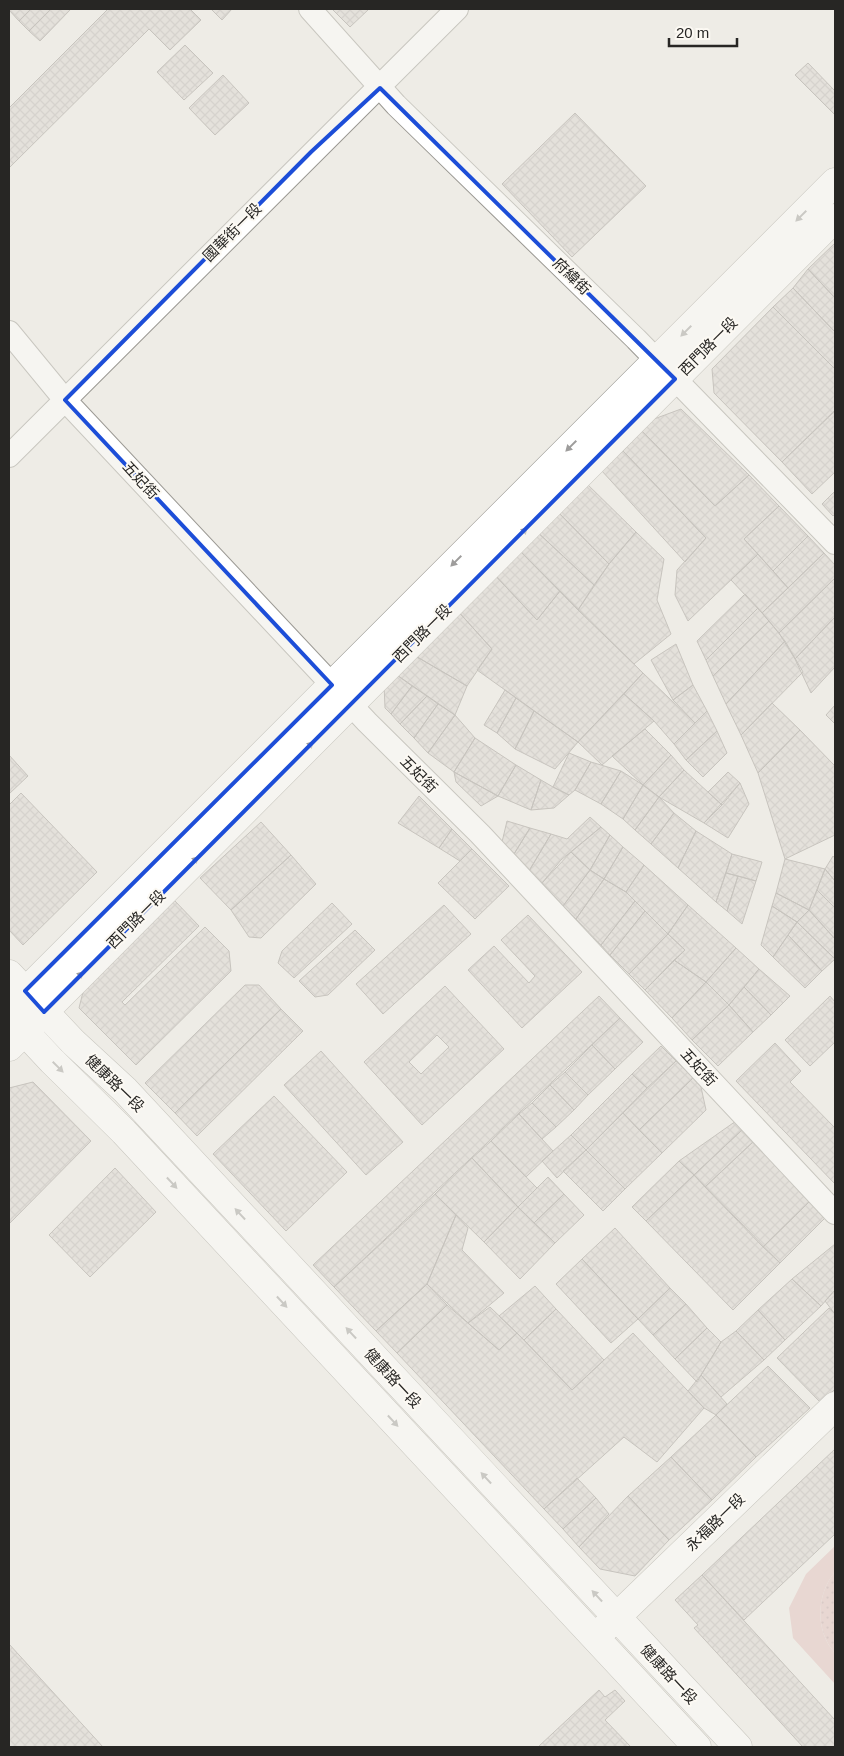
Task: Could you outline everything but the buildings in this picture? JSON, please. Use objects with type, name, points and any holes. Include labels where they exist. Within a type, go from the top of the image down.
[{"type":"street","name":"府緯街","points":[[310,9],[380,88],[666,369],[835,544]]},
{"type":"street","name":"國華街一段","points":[[9,456],[311,152],[380,88],[457,9]]},
{"type":"street","name":"西門路一段","points":[[14,1031],[44,1012],[350,705],[666,369],[835,182]]},
{"type":"street","name":"西門路一段","points":[[14,991],[332,685],[666,369],[835,218]]},
{"type":"street","name":"五妃街","points":[[9,332],[65,400],[350,705],[480,834],[835,1213]]},
{"type":"street","name":"健康路一段","points":[[14,991],[44,1012],[72,1042],[125,1090],[738,1747]]},
{"type":"street","name":"健康路一段","points":[[14,1031],[124,1132],[697,1747]]},
{"type":"street","name":"永福路一段","points":[[595,1638],[835,1406]]},
{"type":"highlighted area","points":[[380,88],[675,379],[44,1012],[25,991],[332,685],[65,400],[311,152]]},
{"type":"shaded area","points":[[835,1546],[835,1572],[824,1591],[820,1613],[824,1635],[835,1653],[835,1684],[793,1638],[789,1608],[806,1574]]},
{"type":"shaded area","points":[[835,1572],[835,1653],[824,1635],[820,1613],[824,1591]]}]
